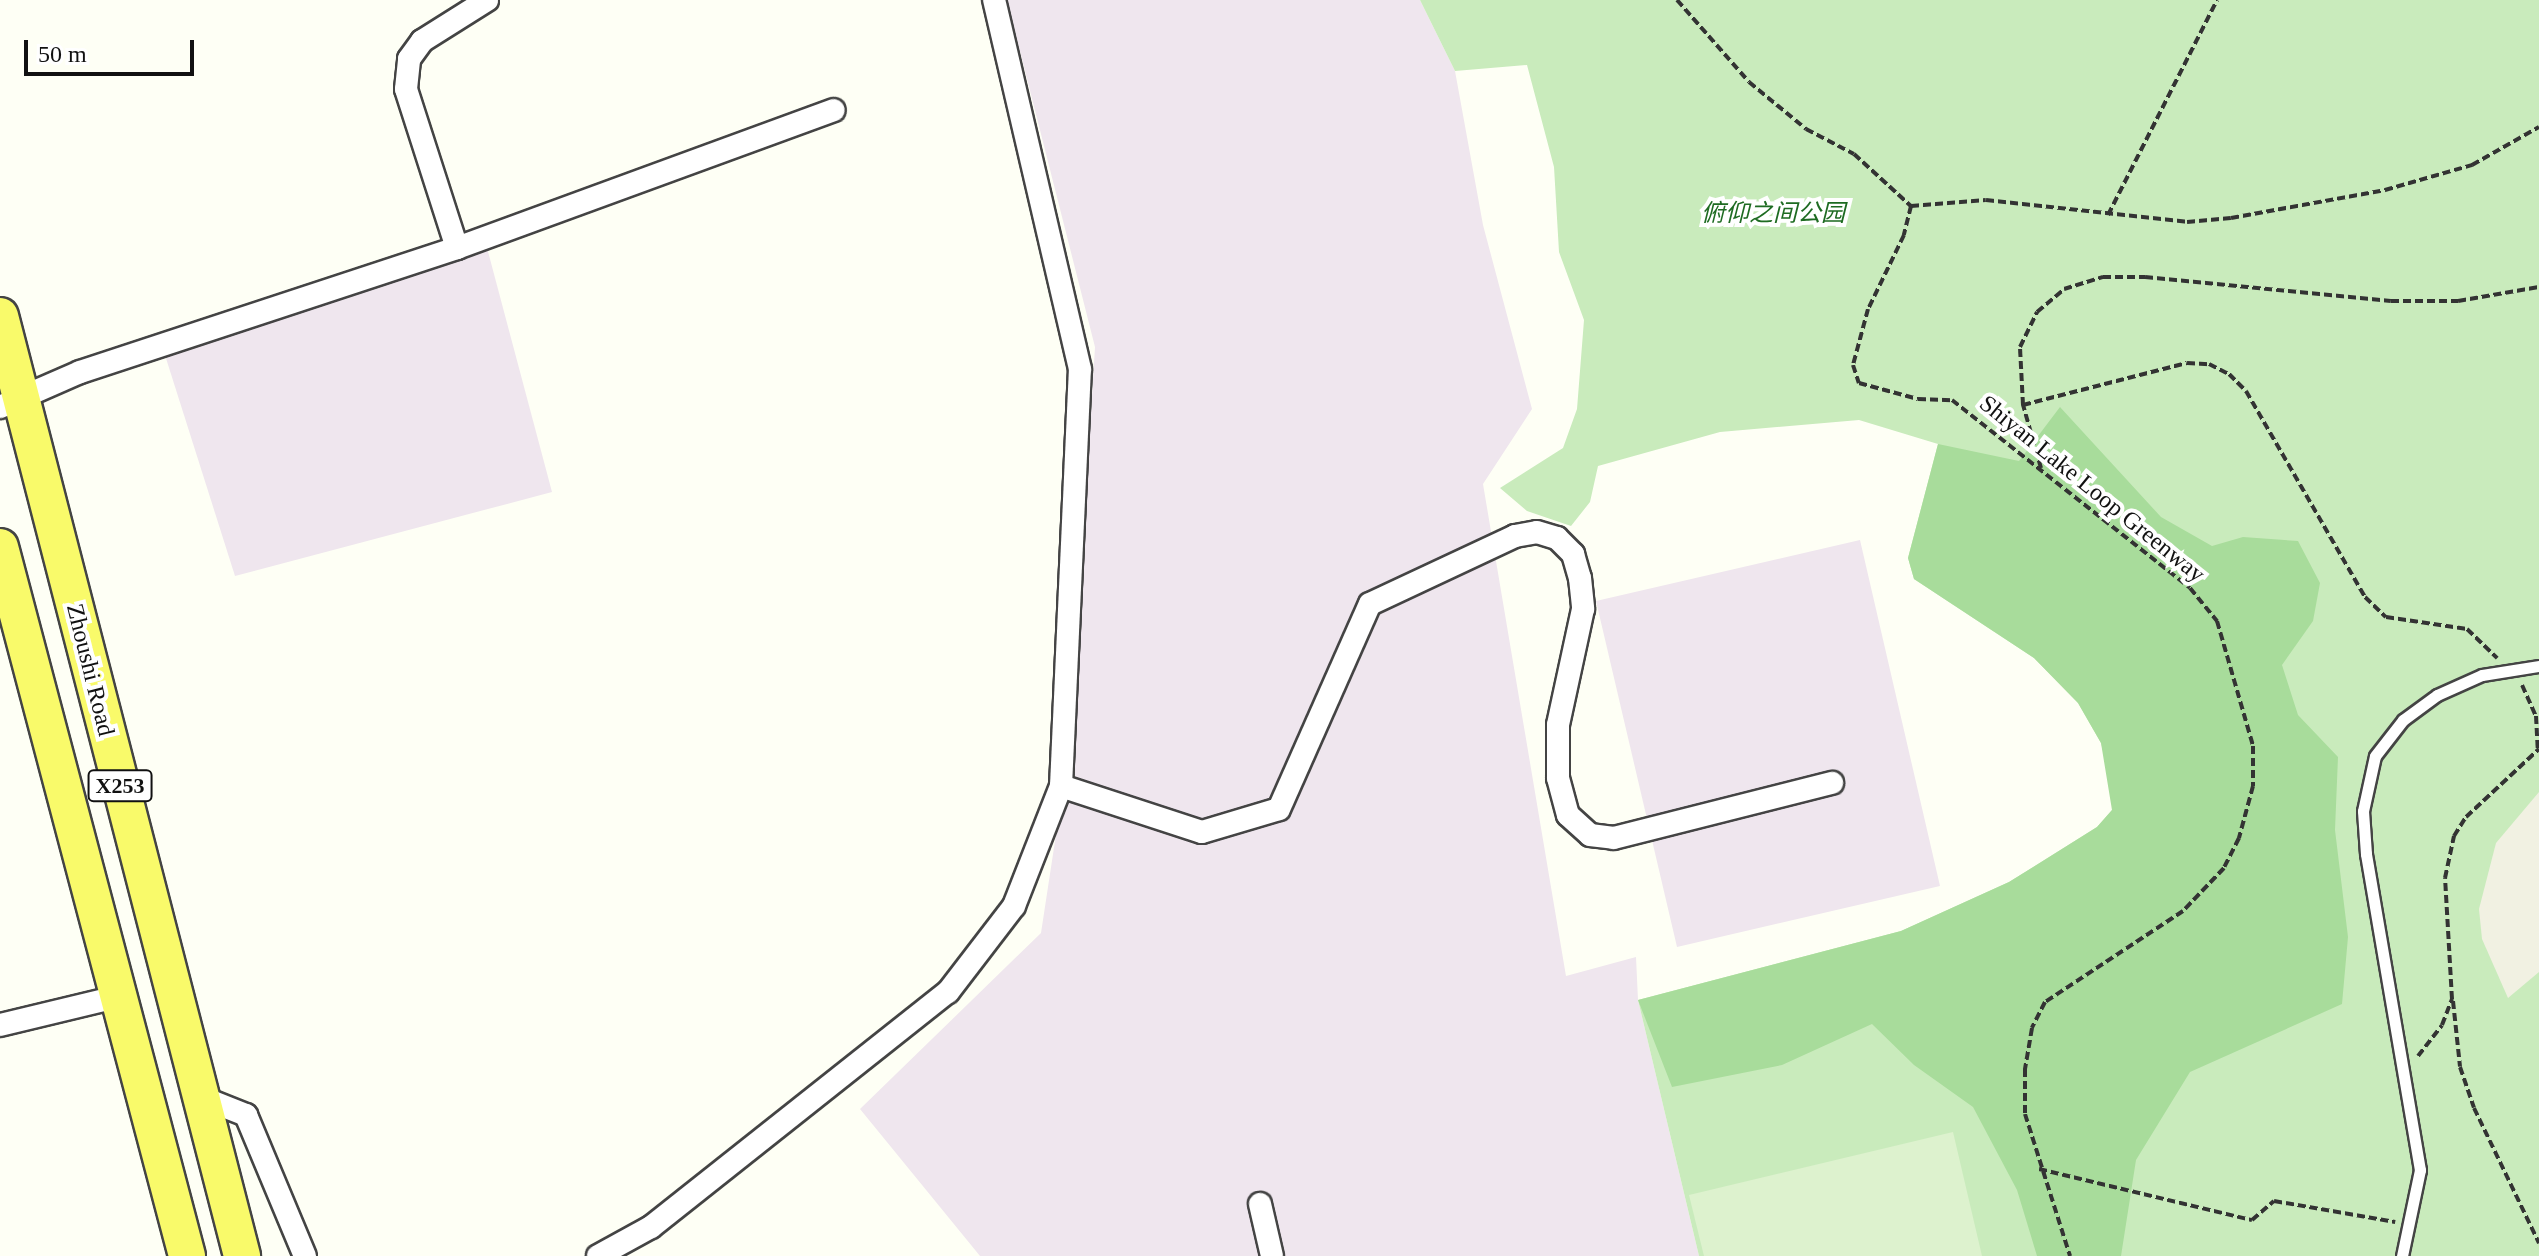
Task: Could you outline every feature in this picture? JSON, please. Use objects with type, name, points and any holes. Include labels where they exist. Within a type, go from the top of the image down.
[{"type":"main road","name":"Zhoushi Road","points":[[0,316],[11,404],[242,1256]]},
{"type":"main road","name":"X253","points":[[0,547],[187,1256]]},
{"type":"street","points":[[457,248],[406,89],[409,59],[422,41],[487,0]]},
{"type":"street","points":[[598,1256],[651,1227],[948,992],[1014,906],[1061,786],[1080,369],[994,0]]},
{"type":"street","points":[[11,404],[80,372],[457,248],[834,110]]},
{"type":"street","points":[[1061,786],[1202,832],[1279,809],[1370,604],[1515,536],[1537,532],[1557,538],[1573,554],[1580,578],[1583,609],[1558,725],[1558,778],[1568,815],[1590,835],[1614,838],[1832,783]]},
{"type":"street","points":[[0,1025],[117,997]]},
{"type":"street","points":[[198,1096],[246,1115],[305,1256]]},
{"type":"street","points":[[1260,1204],[1272,1256]]},
{"type":"lane","points":[[2402,1256],[2420,1170],[2379,955],[2366,854],[2363,811],[2375,756],[2403,720],[2437,695],[2482,675],[2539,666]]},
{"type":"path","points":[[1677,0],[1749,82],[1806,129],[1854,154],[1911,206],[1986,200],[2107,216],[2187,222],[2385,190],[2472,165],[2539,127]]},
{"type":"path","points":[[2107,216],[2217,0]]},
{"type":"path","name":"Shiyan Lake Loop Greenway","points":[[1911,206],[1904,235],[1868,309],[1853,365],[1859,383],[1918,399],[1952,400],[2209,607],[2242,697],[2253,746],[2253,786],[2239,838],[2206,891],[2072,981],[2045,1002],[2039,1015],[2025,1069],[2025,1114],[2039,1169],[2070,1256]]},
{"type":"path","points":[[2042,471],[2023,405],[2020,347],[2037,312],[2064,289],[2103,277],[2391,301],[2458,301],[2539,287]]},
{"type":"path","points":[[2023,405],[2187,363],[2209,364],[2229,374],[2246,391],[2365,597],[2386,617],[2467,629],[2529,694],[2539,750],[2466,817],[2454,836],[2445,878],[2452,999],[2460,1067],[2474,1108],[2539,1243]]},
{"type":"path","points":[[2403,1072],[2442,1025],[2452,999]]},
{"type":"path","points":[[2039,1169],[2252,1220],[2274,1201],[2409,1224]]},
{"type":"shaded area","points":[[1007,0],[1420,0],[1455,71],[1483,225],[1532,409],[1483,484],[1566,976],[1636,957],[1638,1000],[1699,1256],[980,1256],[860,1109],[1041,933],[1071,736],[1095,347]]},
{"type":"shaded area","points":[[486,244],[552,492],[235,576],[164,352]]},
{"type":"shaded area","points":[[1860,540],[1940,886],[1677,947],[1596,601]]},
{"type":"shaded area","points":[[2539,792],[2539,972],[2508,998],[2482,939],[2479,909],[2496,843]]},
{"type":"green space","name":"俯仰之间公园","points":[[1420,0],[2539,0],[2539,1256],[1699,1256],[1638,1000],[1901,931],[2009,882],[2097,827],[2112,810],[2112,786],[2101,743],[2078,703],[2034,658],[1914,579],[1908,558],[1938,444],[1859,420],[1720,432],[1598,466],[1590,502],[1571,526],[1527,511],[1500,488],[1563,448],[1577,409],[1584,320],[1559,252],[1554,167],[1527,65],[1455,71]]},
{"type":"green space","points":[[2060,407],[2161,517],[2212,546],[2243,537],[2298,541],[2320,583],[2313,621],[2282,665],[2298,715],[2338,757],[2335,830],[2348,937],[2342,1004],[2190,1072],[2136,1160],[2121,1256],[2037,1256],[2017,1190],[1973,1107],[1914,1065],[1872,1024],[1782,1065],[1672,1087],[1638,1000],[1901,931],[2009,882],[2097,827],[2112,810],[2101,743],[2078,703],[2034,658],[1914,579],[1908,558],[1938,444],[2019,461]]},
{"type":"green space","points":[[1953,1132],[1982,1256],[1704,1256],[1689,1195]]}]
